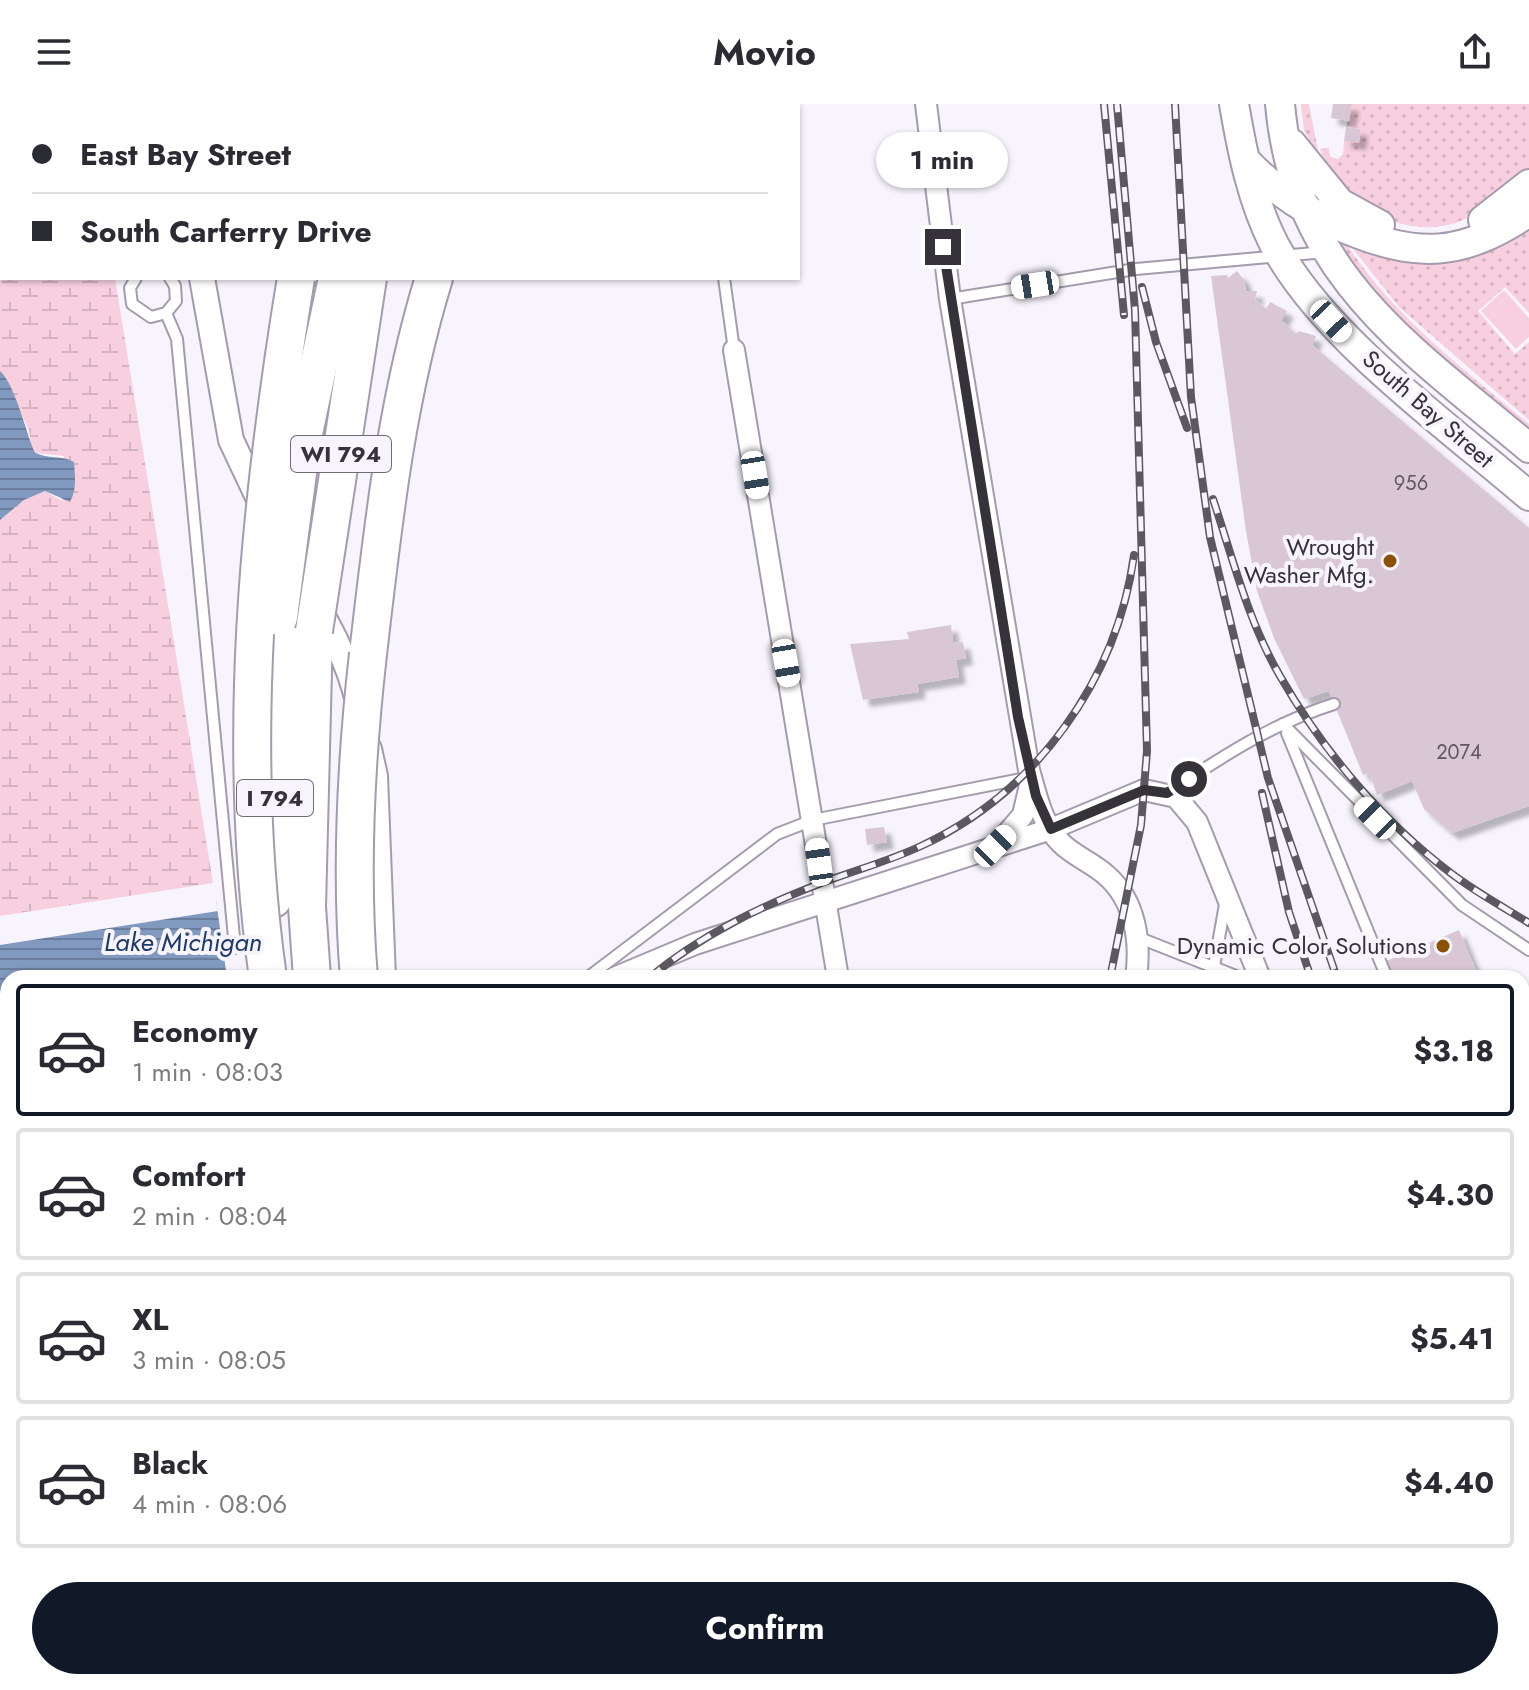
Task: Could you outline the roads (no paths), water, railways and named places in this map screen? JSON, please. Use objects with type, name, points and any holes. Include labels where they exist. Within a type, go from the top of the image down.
[{"type":"highway","points":[[268,970],[257,898],[250,759],[254,620],[273,417],[296,280]]},
{"type":"highway","name":"WI 794","points":[[279,617],[302,443],[337,280]]},
{"type":"highway","name":"WI 794","points":[[314,631],[368,280]]},
{"type":"highway","points":[[359,970],[356,855],[360,732],[389,472],[411,354],[433,280]]},
{"type":"highway","name":"I 794","points":[[269,970],[279,617]]},
{"type":"highway","name":"I 794","points":[[311,970],[307,907],[314,631]]},
{"type":"main road","name":"South Bay Street","points":[[1234,104],[1244,159],[1256,198],[1281,255],[1315,303],[1348,339],[1529,496]]},
{"type":"main road","name":"South Bay Street","points":[[1280,104],[1283,132],[1307,210],[1326,252],[1382,324],[1529,448]]},
{"type":"main road","points":[[1283,132],[1340,203],[1360,216],[1397,230],[1435,233],[1464,228],[1491,217],[1529,184]]},
{"type":"main road","points":[[1244,159],[1273,189],[1307,210],[1381,244],[1415,250],[1474,242],[1499,232],[1529,212]]},
{"type":"street","points":[[926,104],[950,299],[1018,717],[1031,777],[1051,829],[1061,843],[1118,887],[1131,911],[1137,937],[1136,970]]},
{"type":"street","points":[[203,284],[231,440],[249,481],[353,680],[375,776],[383,970]]},
{"type":"street","points":[[734,350],[837,970]]},
{"type":"street","points":[[995,846],[1023,815],[1031,777]]},
{"type":"street","points":[[633,970],[695,944],[825,900],[1051,829],[1144,790],[1167,793],[1186,806],[1197,822],[1257,970]]},
{"type":"lane","points":[[950,299],[1136,269],[1326,252]]},
{"type":"lane","points":[[135,280],[130,296],[137,310],[151,317],[166,313],[176,301],[177,293],[171,280]]},
{"type":"lane","points":[[724,280],[734,350]]},
{"type":"lane","points":[[177,293],[203,284]]},
{"type":"lane","points":[[166,313],[177,339],[235,948]]},
{"type":"lane","points":[[1167,793],[1232,750],[1283,724],[1334,704]]},
{"type":"lane","points":[[1283,724],[1462,905],[1529,950]]},
{"type":"lane","points":[[1283,724],[1384,970]]},
{"type":"lane","points":[[597,970],[777,834],[813,820],[1031,777]]},
{"type":"lane","points":[[1213,970],[1227,894]]},
{"type":"lane","points":[[1137,937],[1209,970]]},
{"type":"water","points":[[0,371],[12,390],[33,449],[45,456],[74,462],[75,477],[70,502],[45,491],[24,500],[0,520]]},
{"type":"water","name":"Lake Michigan","points":[[216,900],[226,970],[0,970],[0,933]]},
{"type":"railway","points":[[1104,104],[1124,315]]},
{"type":"railway","points":[[1112,970],[1141,825],[1147,751],[1135,310],[1117,104]]},
{"type":"railway","points":[[1175,104],[1191,397],[1210,537],[1268,778],[1334,970]]},
{"type":"railway","points":[[1142,287],[1156,342],[1187,428]]},
{"type":"railway","points":[[1213,499],[1259,634],[1297,704],[1335,758],[1356,784],[1427,854],[1470,887],[1529,923]]},
{"type":"railway","points":[[660,970],[689,948],[732,923],[801,891],[921,846],[962,823],[1000,796],[1034,764],[1064,728],[1089,688],[1110,646],[1125,601],[1134,555]]},
{"type":"railway","points":[[1262,793],[1289,912],[1308,970]]},
{"type":"place","name":"Wrought Washer Mfg.","points":[[1390,561]]},
{"type":"place","name":"Dynamic Color Solutions","points":[[1443,946]]}]
